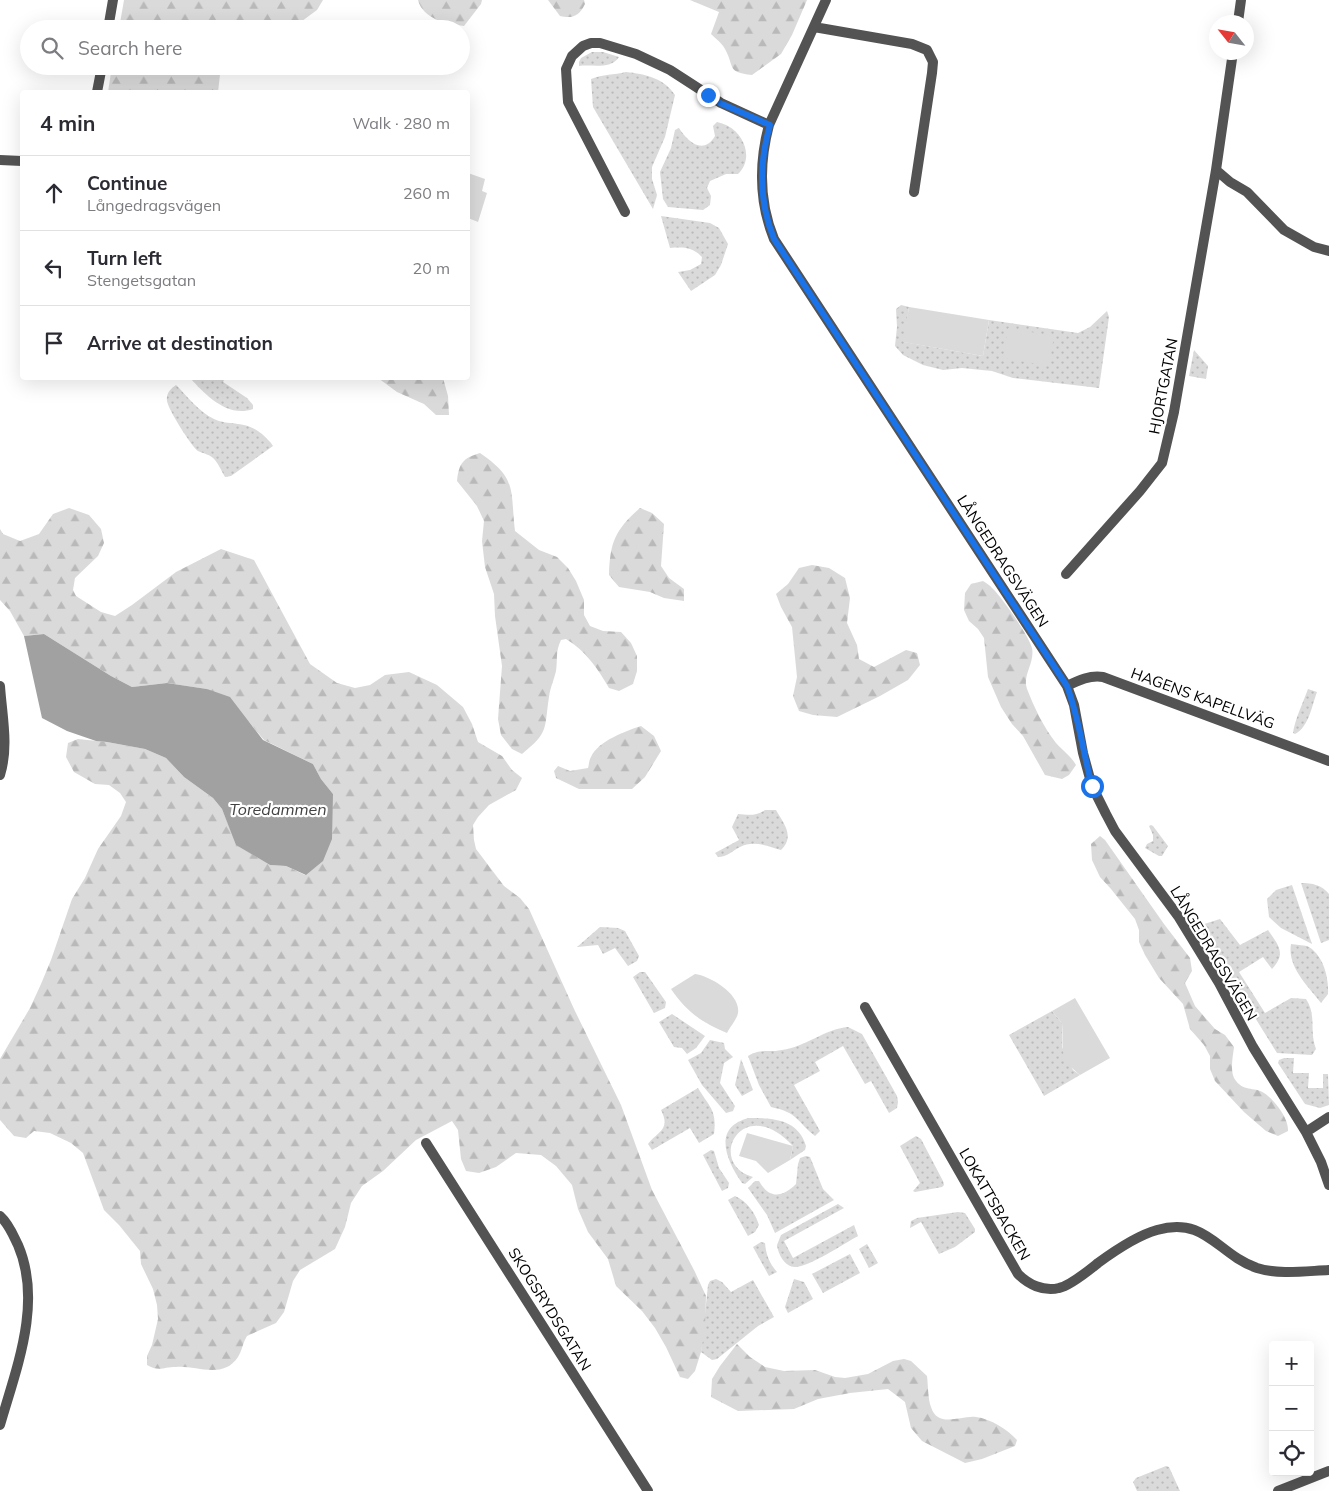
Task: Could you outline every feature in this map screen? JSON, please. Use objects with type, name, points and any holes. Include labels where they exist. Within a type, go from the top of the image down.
[{"type":"street","points":[[110,20],[113,0]]},
{"type":"street","name":"LÅNGEDRAGSVÄGEN","points":[[826,0],[770,125],[764,146],[762,191],[765,212],[774,239],[1067,686],[1074,705],[1083,754],[1092,786],[1106,814],[1115,831],[1178,916],[1219,983],[1253,1047],[1306,1132],[1322,1162],[1329,1185]]},
{"type":"street","points":[[1239,15],[1242,0]]},
{"type":"street","points":[[814,27],[912,44],[927,50],[931,56],[933,62],[932,73],[914,192]]},
{"type":"street","points":[[625,212],[568,102],[566,69],[572,56],[583,46],[600,43],[636,54],[670,70],[720,103],[770,125]]},
{"type":"street","name":"HJORTGATAN","points":[[1066,574],[1140,491],[1162,463],[1174,412],[1216,170],[1232,60]]},
{"type":"street","points":[[97,90],[100,75]]},
{"type":"street","points":[[0,160],[20,161]]},
{"type":"street","points":[[1216,170],[1230,182],[1248,192],[1284,230],[1297,239],[1329,251]]},
{"type":"street","name":"HAGENS KAPELLVÄG","points":[[1067,686],[1089,677],[1104,677],[1329,761]]},
{"type":"street","points":[[0,686],[5,757],[0,775]]},
{"type":"street","name":"LOKATTSBACKEN","points":[[865,1006],[1018,1274],[1026,1282],[1035,1286],[1060,1288],[1112,1254],[1144,1236],[1156,1230],[1182,1226],[1204,1233],[1231,1254],[1257,1268],[1273,1271],[1329,1270]]},
{"type":"street","points":[[1306,1132],[1329,1117]]},
{"type":"street","name":"SKOGSRYDSGATAN","points":[[426,1143],[648,1491]]},
{"type":"street","points":[[0,1216],[8,1225],[21,1253],[26,1272],[28,1309],[20,1354],[0,1425]]},
{"type":"street","points":[[1278,1491],[1329,1471]]},
{"type":"green space","points":[[124,0],[323,0],[317,10],[303,20],[121,20]]},
{"type":"green space","points":[[418,0],[482,0],[469,20],[438,20],[425,12]]},
{"type":"green space","points":[[548,0],[584,0],[585,4],[575,16],[565,17],[560,16]]},
{"type":"green space","points":[[690,0],[807,0],[792,35],[781,54],[752,75],[738,72],[732,68],[724,47],[711,34],[719,12]]},
{"type":"green space","points":[[592,52],[603,52],[619,57],[611,64],[579,66],[581,58]]},
{"type":"green space","points":[[626,72],[654,78],[671,89],[675,95],[665,137],[652,167],[652,179],[657,195],[653,209],[593,107],[591,79]]},
{"type":"green space","points":[[111,75],[220,75],[218,90],[108,90]]},
{"type":"green space","points":[[717,122],[727,125],[734,130],[743,142],[746,155],[743,168],[738,174],[726,174],[710,181],[707,188],[711,196],[710,205],[703,210],[668,207],[663,199],[660,172],[671,148],[675,130],[679,128],[686,138],[700,146],[710,142],[715,136],[713,126]]},
{"type":"green space","points":[[470,174],[485,179],[482,191],[487,193],[478,222],[470,219]]},
{"type":"green space","points":[[661,216],[710,223],[719,228],[728,244],[721,265],[715,275],[691,291],[678,272],[690,270],[701,264],[702,257],[688,248],[670,248]]},
{"type":"green space","points":[[901,305],[909,307],[904,342],[983,356],[989,320],[1078,333],[1090,327],[1107,311],[1109,317],[1099,388],[1013,378],[992,371],[962,368],[943,370],[923,365],[903,355],[895,346],[896,309]]},
{"type":"green space","points":[[909,307],[989,320],[983,356],[903,342]]},
{"type":"green space","points":[[1008,328],[1054,336],[1049,366],[1003,358]]},
{"type":"green space","points":[[1194,350],[1208,366],[1206,379],[1189,376]]},
{"type":"green space","points":[[192,380],[224,380],[223,382],[247,398],[253,405],[253,409],[243,411],[226,408]]},
{"type":"green space","points":[[381,380],[444,380],[448,396],[449,415],[436,415],[424,404],[397,392]]},
{"type":"green space","points":[[176,385],[198,408],[209,416],[226,423],[249,426],[262,434],[273,446],[231,476],[225,477],[213,458],[195,448],[171,411],[167,396]]},
{"type":"green space","points":[[480,453],[501,470],[510,486],[515,531],[539,550],[557,557],[568,568],[584,600],[584,615],[590,626],[603,631],[621,632],[631,643],[637,656],[637,671],[633,684],[619,691],[609,688],[596,667],[580,649],[566,639],[561,640],[544,730],[537,740],[522,754],[512,749],[501,735],[498,719],[502,666],[494,594],[485,567],[482,541],[484,521],[477,506],[457,481],[463,462]]},
{"type":"green space","points":[[69,508],[89,515],[101,529],[104,543],[98,556],[75,578],[73,590],[76,596],[101,612],[115,616],[176,572],[221,549],[254,560],[310,664],[337,683],[355,688],[370,685],[385,675],[409,672],[437,685],[463,707],[472,724],[478,742],[502,756],[512,770],[522,778],[516,790],[489,805],[478,817],[473,825],[476,849],[504,886],[520,898],[529,909],[574,1009],[621,1105],[652,1190],[706,1296],[705,1328],[701,1352],[695,1371],[688,1379],[680,1377],[666,1347],[642,1311],[616,1286],[608,1259],[588,1232],[578,1209],[572,1185],[556,1166],[541,1155],[516,1153],[496,1167],[479,1173],[466,1171],[461,1159],[458,1130],[452,1121],[416,1140],[383,1171],[362,1186],[351,1203],[345,1227],[335,1249],[300,1270],[293,1281],[284,1312],[276,1323],[247,1336],[238,1357],[232,1364],[217,1370],[184,1367],[158,1369],[147,1365],[147,1356],[152,1345],[158,1319],[153,1289],[141,1264],[140,1251],[104,1210],[83,1153],[71,1143],[50,1133],[34,1131],[26,1138],[14,1136],[0,1120],[0,1059],[30,1008],[41,984],[72,899],[85,878],[98,849],[121,816],[126,802],[120,793],[109,785],[95,784],[74,772],[66,757],[68,743],[78,739],[107,742],[145,749],[166,758],[184,777],[213,798],[222,809],[237,845],[270,865],[286,866],[305,875],[333,794],[321,779],[313,764],[264,740],[249,722],[207,689],[167,683],[132,687],[44,634],[24,636],[10,611],[0,600],[0,529],[3,534],[20,541],[39,534],[53,514]]},
{"type":"green space","points":[[640,508],[652,513],[664,524],[661,566],[669,578],[684,589],[684,601],[664,598],[650,592],[619,587],[609,575],[613,545],[619,530]]},
{"type":"green space","points":[[812,565],[829,568],[845,578],[850,598],[847,623],[857,645],[859,659],[874,667],[906,650],[917,653],[920,665],[908,680],[837,717],[813,715],[799,711],[793,696],[797,677],[792,627],[776,594],[788,584],[799,568]]},
{"type":"green space","points":[[983,581],[1002,599],[1030,642],[1032,659],[1026,679],[1027,689],[1047,731],[1076,765],[1069,775],[1062,779],[1045,775],[1023,736],[1012,724],[1001,707],[988,677],[984,638],[969,621],[964,610],[965,593],[971,584]]},
{"type":"green space","points":[[1308,689],[1317,692],[1307,721],[1300,731],[1295,734],[1293,733],[1295,722]]},
{"type":"green space","points":[[641,726],[654,736],[661,751],[645,777],[632,789],[579,789],[556,778],[554,771],[558,766],[570,771],[588,768],[590,758],[606,741]]},
{"type":"green space","points":[[765,810],[776,810],[787,830],[787,840],[781,850],[760,844],[750,844],[718,857],[715,853],[739,840],[732,827],[738,814],[749,815]]},
{"type":"green space","points":[[1151,825],[1168,846],[1162,856],[1145,848],[1147,844],[1153,841],[1153,835],[1149,826]]},
{"type":"green space","points":[[1100,836],[1105,840],[1190,958],[1192,971],[1185,983],[1195,1006],[1215,1029],[1225,1035],[1234,1047],[1232,1067],[1237,1083],[1241,1086],[1260,1091],[1273,1100],[1284,1116],[1288,1131],[1278,1136],[1266,1131],[1244,1112],[1215,1081],[1210,1069],[1210,1056],[1204,1045],[1190,1029],[1183,1004],[1159,978],[1139,942],[1139,930],[1135,919],[1100,877],[1092,860],[1091,844]]},
{"type":"green space","points":[[1301,883],[1316,885],[1323,888],[1329,894],[1329,940],[1321,943]]},
{"type":"green space","points":[[1292,885],[1312,944],[1281,928],[1269,917],[1267,899],[1276,890]]},
{"type":"green space","points":[[1220,919],[1240,945],[1268,930],[1275,940],[1280,954],[1277,963],[1272,969],[1263,957],[1239,972],[1265,1013],[1291,998],[1306,999],[1311,1011],[1316,1049],[1312,1055],[1277,1053],[1198,926]]},
{"type":"green space","points":[[600,927],[618,928],[625,931],[639,956],[637,961],[628,966],[615,948],[603,954],[598,945],[577,947]]},
{"type":"green space","points":[[1291,944],[1307,946],[1321,960],[1326,973],[1328,994],[1321,1003],[1295,968],[1292,961]]},
{"type":"green space","points":[[640,972],[645,972],[666,1002],[665,1008],[654,1013],[633,977]]},
{"type":"green space","points":[[695,974],[716,982],[735,999],[738,1013],[727,1033],[695,1016],[671,989]]},
{"type":"green space","points":[[1075,998],[1110,1058],[1080,1075],[1068,1063],[1065,1057],[1063,1052],[1062,1023],[1052,1011]]},
{"type":"green space","points":[[1052,1011],[1062,1023],[1062,1047],[1073,1070],[1080,1075],[1044,1096],[1009,1035]]},
{"type":"green space","points":[[672,1014],[705,1036],[696,1048],[687,1054],[682,1048],[674,1047],[659,1022]]},
{"type":"green space","points":[[848,1027],[862,1034],[897,1096],[897,1108],[889,1113],[871,1081],[865,1084],[843,1046],[815,1062],[820,1071],[794,1085],[820,1131],[815,1136],[792,1115],[771,1107],[759,1085],[748,1056],[760,1051],[777,1051],[790,1048],[831,1031]]},
{"type":"green space","points":[[710,1040],[724,1043],[725,1049],[733,1057],[724,1063],[720,1083],[735,1106],[733,1111],[726,1113],[702,1085],[688,1060],[701,1053]]},
{"type":"green space","points":[[1294,1058],[1293,1073],[1309,1073],[1308,1088],[1323,1088],[1323,1074],[1328,1074],[1329,1105],[1320,1108],[1305,1104],[1278,1063],[1279,1060]]},
{"type":"green space","points":[[741,1059],[753,1090],[742,1096],[735,1085]]},
{"type":"green space","points":[[698,1088],[713,1114],[714,1134],[699,1143],[690,1128],[652,1150],[648,1144],[662,1130],[665,1122],[661,1110]]},
{"type":"green space","points":[[749,1118],[775,1120],[791,1125],[802,1137],[806,1146],[805,1150],[790,1160],[793,1146],[775,1131],[758,1126],[745,1128],[736,1136],[731,1147],[732,1159],[739,1170],[753,1177],[745,1184],[742,1183],[736,1174],[727,1155],[726,1136],[737,1122]]},
{"type":"green space","points":[[747,1133],[793,1146],[790,1160],[768,1173],[756,1161],[739,1156]]},
{"type":"green space","points":[[916,1136],[921,1139],[943,1181],[944,1185],[942,1187],[913,1191],[920,1183],[900,1146]]},
{"type":"green space","points":[[711,1150],[714,1151],[719,1168],[729,1183],[728,1188],[722,1191],[703,1155]]},
{"type":"green space","points":[[810,1157],[823,1189],[834,1200],[775,1233],[767,1215],[748,1188],[755,1181],[759,1181],[771,1194],[786,1192],[796,1184],[800,1158]]},
{"type":"green space","points":[[735,1196],[750,1208],[759,1225],[755,1232],[748,1236],[728,1200]]},
{"type":"green space","points":[[838,1204],[844,1208],[784,1241],[793,1258],[854,1225],[858,1236],[809,1263],[795,1267],[788,1265],[780,1256],[777,1245],[781,1235]]},
{"type":"green space","points":[[958,1212],[965,1213],[975,1232],[955,1247],[939,1254],[921,1222],[910,1228],[911,1221],[917,1218]]},
{"type":"green space","points":[[761,1242],[765,1243],[768,1258],[777,1272],[769,1276],[753,1247]]},
{"type":"green space","points":[[867,1244],[878,1263],[869,1268],[859,1249]]},
{"type":"green space","points":[[850,1254],[860,1273],[823,1293],[812,1274]]},
{"type":"green space","points":[[716,1279],[722,1282],[731,1292],[753,1280],[774,1317],[758,1326],[717,1359],[712,1360],[701,1352],[708,1285],[710,1281]]},
{"type":"green space","points":[[794,1279],[804,1282],[813,1299],[788,1313],[785,1307]]},
{"type":"green space","points":[[737,1344],[750,1357],[765,1367],[784,1371],[815,1370],[835,1377],[845,1378],[868,1374],[893,1361],[904,1359],[911,1361],[927,1376],[930,1404],[934,1414],[939,1418],[950,1420],[976,1417],[987,1420],[1004,1428],[1013,1436],[1017,1440],[1015,1446],[982,1459],[965,1463],[922,1441],[911,1428],[905,1402],[888,1389],[818,1399],[794,1409],[738,1411],[711,1397],[712,1379]]},
{"type":"green space","points":[[1166,1466],[1169,1467],[1180,1491],[1137,1491],[1133,1482],[1136,1478]]},
{"type":"water","name":"Toredammen","points":[[44,634],[132,687],[167,683],[207,689],[230,697],[263,740],[313,764],[321,779],[333,794],[332,839],[323,861],[306,875],[286,866],[270,865],[236,845],[222,809],[213,798],[184,777],[166,758],[145,749],[96,741],[67,731],[42,718],[24,636]]},
{"type":"route","points":[[708,95],[720,103],[770,125],[764,146],[762,191],[769,228],[774,239],[1067,686],[1074,705],[1083,754],[1092,786]]}]
